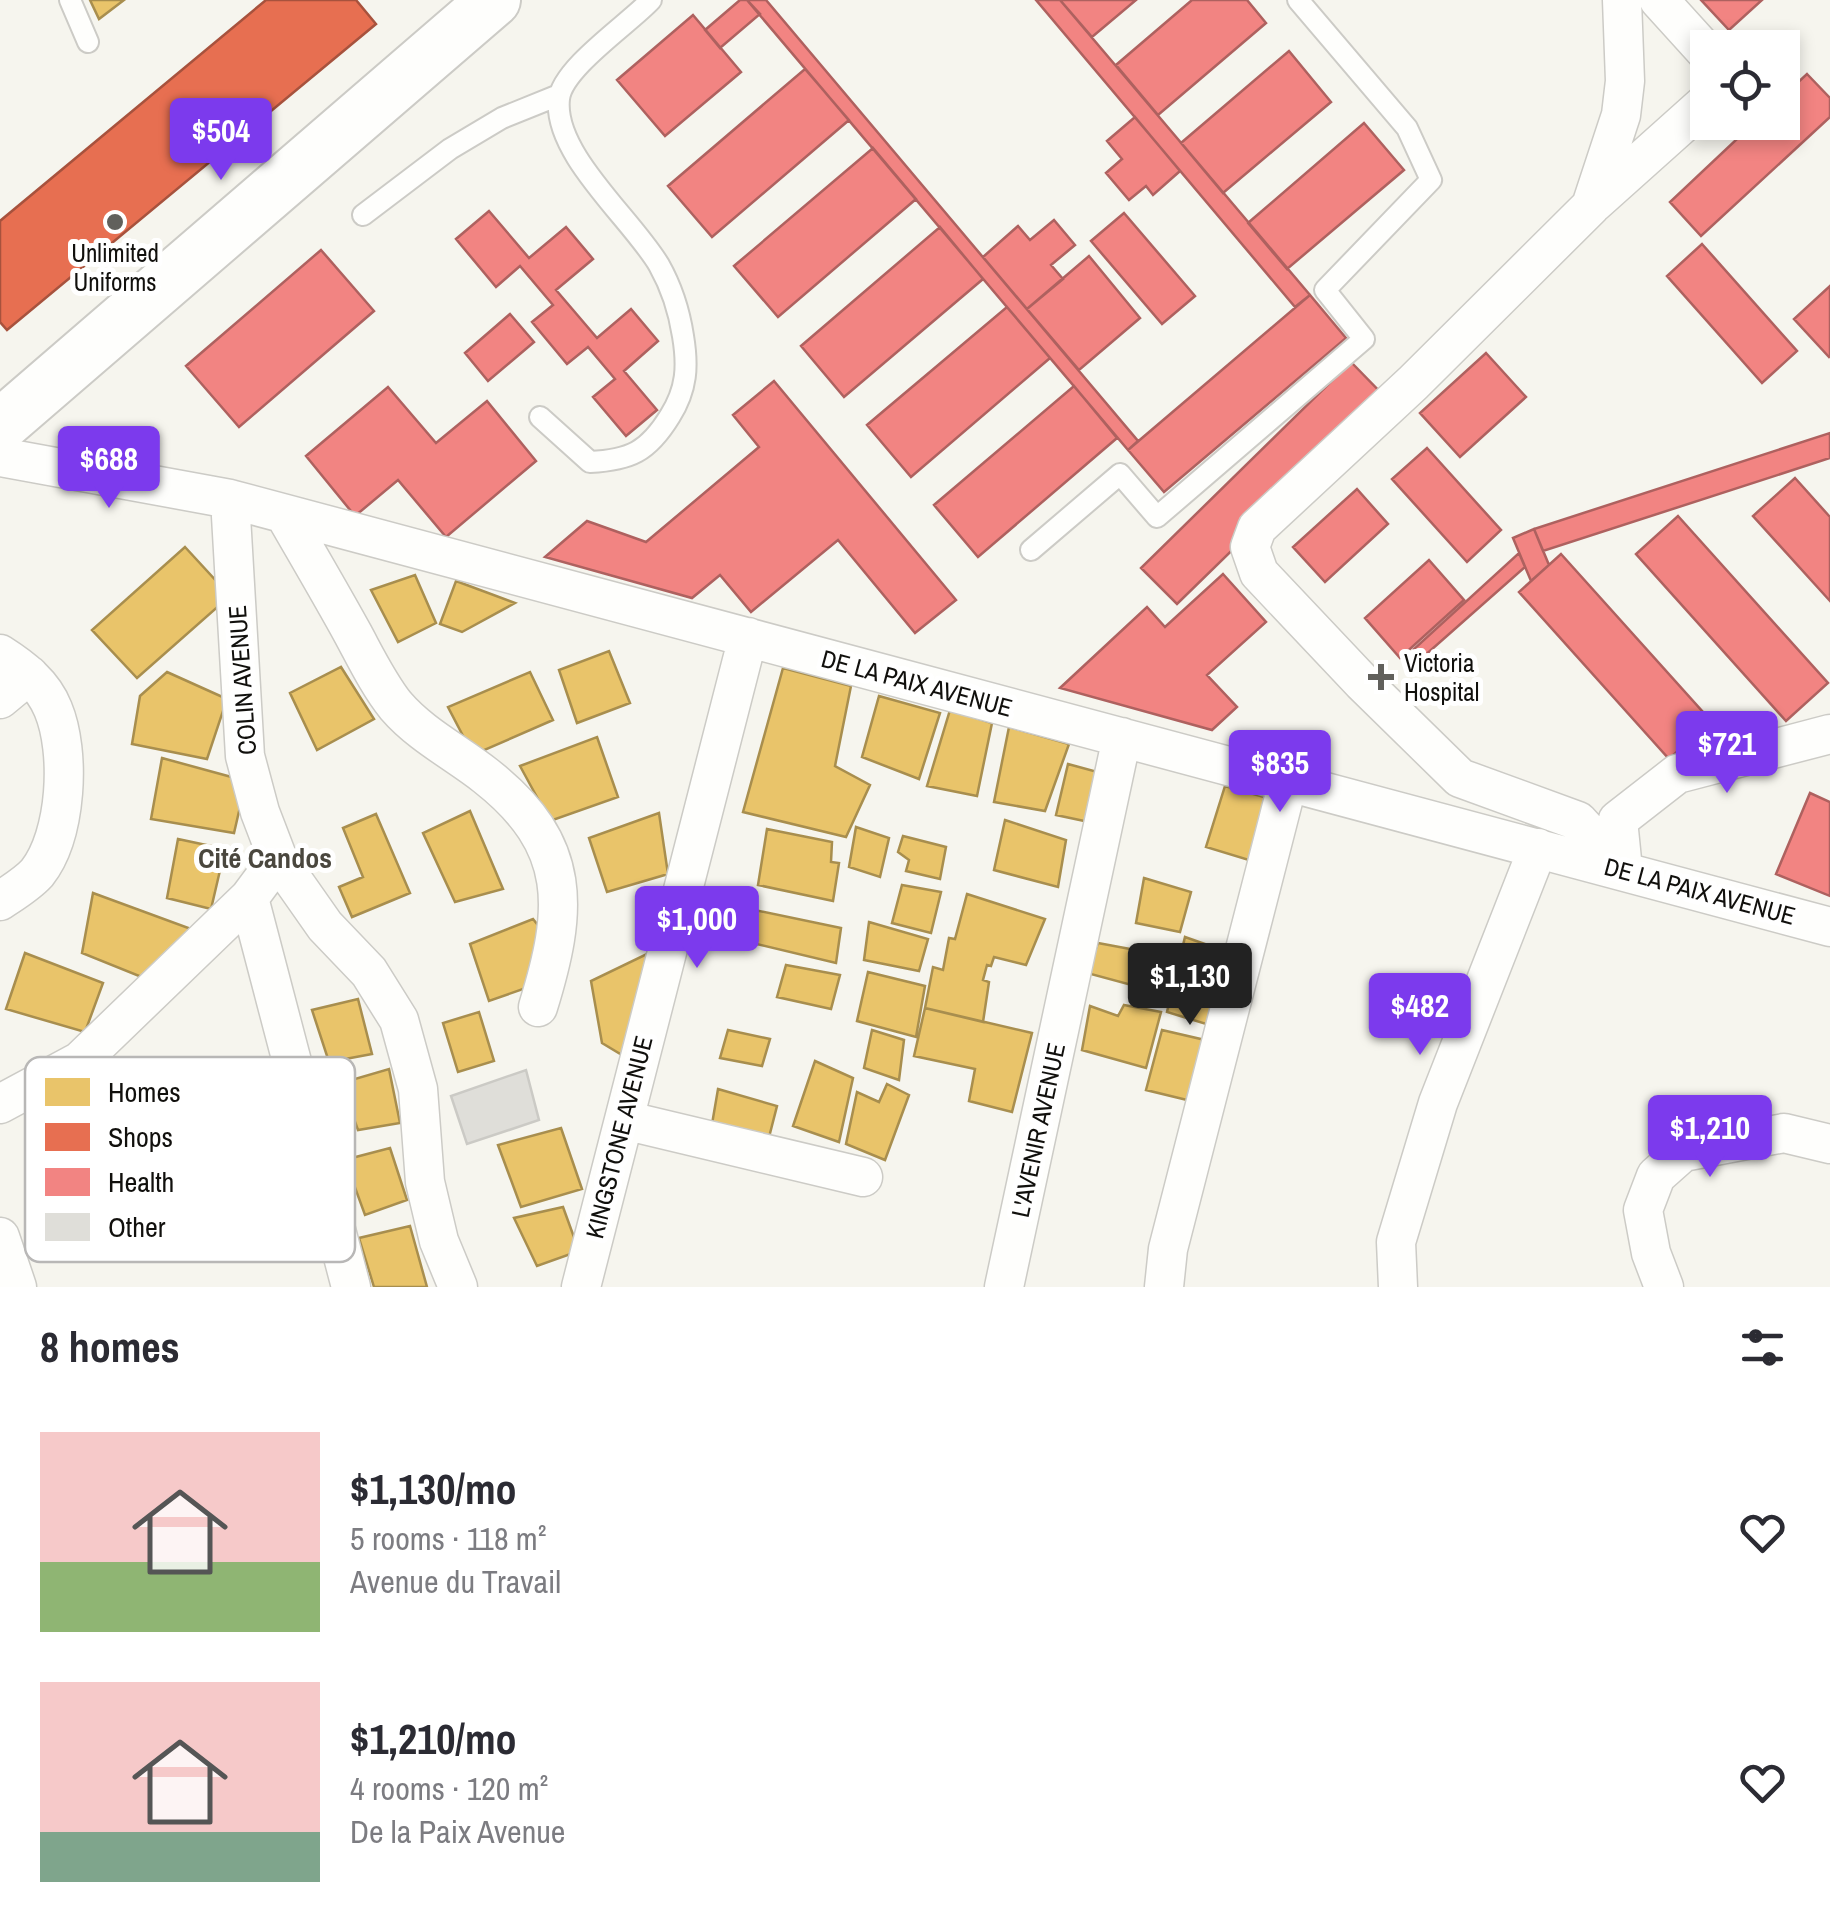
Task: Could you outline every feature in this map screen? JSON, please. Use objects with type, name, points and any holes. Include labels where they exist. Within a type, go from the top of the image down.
[{"type":"main road","points":[[0,426],[494,0]]},
{"type":"street","points":[[1591,206],[1621,115],[1625,25],[1622,0]]},
{"type":"street","points":[[1659,0],[1690,34]]},
{"type":"street","points":[[1624,870],[1578,821],[1460,778],[1259,573],[1250,547],[1256,528],[1413,383],[1591,206],[1690,116]]},
{"type":"street","name":"DE LA PAIX AVENUE","points":[[0,457],[230,499],[1830,926]]},
{"type":"street","name":"COLIN AVENUE","points":[[230,499],[244,756],[260,812],[278,859],[325,926],[369,972],[399,1020],[418,1090],[425,1182],[439,1240],[458,1287]]},
{"type":"street","points":[[285,516],[396,706],[524,810],[551,855],[561,913],[554,957],[538,1007]]},
{"type":"street","name":"KINGSTONE AVENUE","points":[[581,1287],[748,638]]},
{"type":"street","points":[[0,699],[14,664],[54,710],[63,748],[56,834],[37,872],[0,901]]},
{"type":"street","points":[[1624,870],[1618,820],[1677,774],[1830,734]]},
{"type":"street","name":"L'AVENIR AVENUE","points":[[1004,1287],[1122,738]]},
{"type":"street","points":[[1164,1287],[1168,1249],[1288,782]]},
{"type":"street","points":[[1398,1287],[1396,1242],[1438,1103],[1538,848]]},
{"type":"street","points":[[83,1057],[249,898],[278,859]]},
{"type":"street","points":[[249,898],[291,1057]]},
{"type":"street","points":[[0,1104],[25,1090]]},
{"type":"street","points":[[624,1120],[863,1177]]},
{"type":"street","points":[[1664,1287],[1651,1252],[1643,1210],[1656,1176],[1683,1152],[1784,1133],[1830,1144]]},
{"type":"street","points":[[0,1238],[17,1287]]},
{"type":"street","points":[[344,1262],[351,1287]]},
{"type":"lane","points":[[70,0],[88,42]]},
{"type":"lane","points":[[1031,550],[1120,474],[1157,517],[1364,339],[1325,290],[1431,180],[1407,128],[1298,0]]},
{"type":"lane","points":[[540,417],[590,462],[624,460],[652,441],[672,413],[688,369],[679,306],[658,264],[577,156],[560,125],[559,95],[572,74],[652,1]]},
{"type":"lane","points":[[363,215],[450,149],[502,118],[559,95]]},
{"type":"building: Homes","points":[[90,0],[124,0],[99,19]]},
{"type":"building: Homes","points":[[185,547],[230,596],[137,678],[92,630]]},
{"type":"building: Homes","points":[[415,575],[436,623],[398,642],[371,590]]},
{"type":"building: Homes","points":[[456,581],[515,603],[462,632],[440,624]]},
{"type":"building: Homes","points":[[609,651],[630,703],[577,723],[559,670]]},
{"type":"building: Homes","points":[[341,667],[374,719],[317,750],[290,693]]},
{"type":"building: Homes","points":[[783,668],[851,686],[835,766],[870,785],[846,837],[743,812]]},
{"type":"building: Homes","points":[[167,672],[227,699],[207,759],[132,744],[140,696]]},
{"type":"building: Homes","points":[[530,672],[553,720],[473,755],[448,707]]},
{"type":"building: Homes","points":[[879,696],[940,713],[919,779],[862,757]]},
{"type":"building: Homes","points":[[950,710],[992,723],[977,796],[927,786]]},
{"type":"building: Homes","points":[[1009,727],[1069,744],[1045,811],[994,802]]},
{"type":"building: Homes","points":[[597,737],[618,797],[550,821],[520,766]]},
{"type":"building: Homes","points":[[162,758],[246,781],[234,833],[151,819]]},
{"type":"building: Homes","points":[[1068,764],[1105,774],[1089,822],[1056,815]]},
{"type":"building: Homes","points":[[1225,786],[1271,799],[1252,861],[1206,847]]},
{"type":"building: Homes","points":[[470,811],[503,889],[455,902],[423,833]]},
{"type":"building: Homes","points":[[659,813],[668,874],[607,892],[589,838]]},
{"type":"building: Homes","points":[[376,814],[410,893],[352,917],[339,887],[363,877],[343,828]]},
{"type":"building: Homes","points":[[1005,820],[1066,840],[1058,887],[994,870]]},
{"type":"building: Homes","points":[[856,827],[889,838],[880,877],[849,867]]},
{"type":"building: Homes","points":[[767,829],[832,842],[831,862],[839,863],[833,901],[758,885]]},
{"type":"building: Homes","points":[[903,836],[946,847],[940,879],[906,871],[909,860],[898,852]]},
{"type":"building: Homes","points":[[178,839],[225,849],[211,909],[167,898]]},
{"type":"building: Homes","points":[[1144,878],[1191,892],[1180,932],[1136,923]]},
{"type":"building: Homes","points":[[902,885],[941,892],[931,933],[892,923]]},
{"type":"building: Homes","points":[[93,893],[202,933],[154,982],[82,953]]},
{"type":"building: Homes","points":[[967,894],[1045,919],[1026,965],[994,957],[991,966],[987,965],[983,980],[989,982],[983,1022],[925,1008],[933,967],[943,970],[949,938],[955,939]]},
{"type":"building: Homes","points":[[745,908],[841,928],[836,963],[740,940]]},
{"type":"building: Homes","points":[[533,919],[541,929],[540,983],[489,1001],[470,944]]},
{"type":"building: Homes","points":[[869,922],[928,939],[919,971],[864,960]]},
{"type":"building: Homes","points":[[1185,937],[1239,956],[1216,1027],[1167,1012]]},
{"type":"building: Homes","points":[[1098,943],[1157,954],[1150,990],[1087,973]]},
{"type":"building: Homes","points":[[651,952],[627,1058],[602,1043],[591,981]]},
{"type":"building: Homes","points":[[25,953],[103,983],[85,1032],[6,1009]]},
{"type":"building: Homes","points":[[786,965],[840,975],[831,1009],[777,997]]},
{"type":"building: Homes","points":[[868,972],[925,986],[916,1037],[857,1021]]},
{"type":"building: Homes","points":[[358,999],[372,1054],[327,1057],[312,1010]]},
{"type":"building: Homes","points":[[1124,1005],[1161,1012],[1146,1068],[1082,1050],[1090,1006],[1118,1016]]},
{"type":"building: Homes","points":[[925,1008],[1032,1033],[1012,1112],[969,1101],[975,1069],[914,1056]]},
{"type":"building: Homes","points":[[479,1012],[494,1061],[458,1072],[443,1023]]},
{"type":"building: Homes","points":[[728,1030],[770,1039],[762,1066],[720,1058]]},
{"type":"building: Homes","points":[[872,1030],[904,1040],[899,1080],[864,1068]]},
{"type":"building: Homes","points":[[1162,1030],[1205,1040],[1187,1100],[1146,1090]]},
{"type":"building: Homes","points":[[815,1061],[853,1078],[839,1142],[793,1126]]},
{"type":"building: Homes","points":[[389,1069],[400,1123],[358,1130],[355,1079]]},
{"type":"building: Homes","points":[[887,1084],[909,1095],[885,1160],[846,1144],[857,1092],[879,1102]]},
{"type":"building: Homes","points":[[718,1089],[777,1106],[767,1145],[711,1130]]},
{"type":"building: Homes","points":[[561,1128],[582,1189],[521,1207],[498,1145]]},
{"type":"building: Homes","points":[[390,1148],[407,1200],[365,1215],[355,1188],[355,1157]]},
{"type":"building: Homes","points":[[563,1207],[579,1251],[537,1266],[514,1218]]},
{"type":"building: Homes","points":[[410,1226],[427,1287],[374,1287],[359,1238]]},
{"type":"building: Shops","points":[[266,0],[356,0],[376,24],[7,330],[0,322],[0,221]]},
{"type":"building: Health","points":[[740,0],[747,0],[760,14],[720,48],[705,30]]},
{"type":"building: Health","points":[[747,0],[766,0],[1138,441],[1128,450]]},
{"type":"building: Health","points":[[1036,0],[1060,0],[1310,295],[1295,307]]},
{"type":"building: Health","points":[[1060,0],[1136,0],[1092,37]]},
{"type":"building: Health","points":[[1192,0],[1247,0],[1266,23],[1158,115],[1116,65]]},
{"type":"building: Health","points":[[1701,0],[1762,0],[1729,30]]},
{"type":"building: Health","points":[[693,15],[741,72],[665,136],[617,80]]},
{"type":"building: Health","points":[[1289,51],[1331,102],[1223,193],[1181,143]]},
{"type":"building: Health","points":[[805,69],[849,120],[712,237],[668,186]]},
{"type":"building: Health","points":[[1807,74],[1830,98],[1830,117],[1701,236],[1670,202],[1736,140],[1800,140],[1800,80]]},
{"type":"building: Health","points":[[1135,117],[1180,171],[1153,195],[1146,186],[1129,200],[1106,173],[1122,159],[1107,141]]},
{"type":"building: Health","points":[[1364,123],[1404,170],[1287,269],[1248,223]]},
{"type":"building: Health","points":[[873,148],[916,199],[778,317],[734,266]]},
{"type":"building: Health","points":[[489,211],[529,258],[566,227],[593,259],[556,290],[597,338],[631,309],[658,341],[624,371],[657,410],[626,436],[593,397],[615,379],[588,347],[567,364],[532,322],[553,305],[520,266],[496,287],[456,239]]},
{"type":"building: Health","points":[[1124,213],[1195,296],[1162,324],[1091,241]]},
{"type":"building: Health","points":[[1054,220],[1075,245],[1051,265],[1063,279],[1027,309],[983,257],[1018,226],[1030,240]]},
{"type":"building: Health","points":[[940,227],[983,279],[844,397],[801,346]]},
{"type":"building: Health","points":[[1702,244],[1797,351],[1762,383],[1667,276]]},
{"type":"building: Health","points":[[321,250],[374,311],[239,427],[186,366]]},
{"type":"building: Health","points":[[1089,256],[1140,318],[1079,370],[1027,309]]},
{"type":"building: Health","points":[[1830,286],[1830,356],[1829,357],[1794,319]]},
{"type":"building: Health","points":[[1310,295],[1346,338],[1164,492],[1128,450]]},
{"type":"building: Health","points":[[1007,307],[1050,358],[911,477],[867,425]]},
{"type":"building: Health","points":[[510,314],[534,342],[488,381],[465,353]]},
{"type":"building: Health","points":[[1486,353],[1526,397],[1460,457],[1420,413]]},
{"type":"building: Health","points":[[1351,362],[1387,399],[1177,604],[1141,568]]},
{"type":"building: Health","points":[[774,381],[956,600],[915,633],[838,540],[751,612],[720,575],[692,598],[545,557],[587,521],[646,542],[759,447],[733,415]]},
{"type":"building: Health","points":[[1074,386],[1117,438],[978,557],[934,505]]},
{"type":"building: Health","points":[[388,387],[436,443],[487,401],[536,461],[446,537],[398,480],[355,516],[306,456]]},
{"type":"building: Health","points":[[1830,433],[1830,458],[1543,551],[1534,529]]},
{"type":"building: Health","points":[[1427,448],[1501,530],[1467,562],[1392,479]]},
{"type":"building: Health","points":[[1795,478],[1830,517],[1830,601],[1753,516]]},
{"type":"building: Health","points":[[1357,489],[1388,524],[1325,582],[1293,547]]},
{"type":"building: Health","points":[[1678,516],[1828,683],[1786,721],[1636,554]]},
{"type":"building: Health","points":[[1534,529],[1549,565],[1531,581],[1513,538]]},
{"type":"building: Health","points":[[1519,553],[1525,567],[1422,658],[1414,649]]},
{"type":"building: Health","points":[[1561,554],[1711,721],[1669,759],[1519,592]]},
{"type":"building: Health","points":[[1429,560],[1464,600],[1400,658],[1365,618]]},
{"type":"building: Health","points":[[1223,574],[1266,622],[1207,675],[1237,707],[1212,730],[1060,688],[1147,607],[1165,627]]},
{"type":"building: Health","points":[[1810,793],[1830,802],[1830,896],[1776,874]]},
{"type":"building: Other","points":[[526,1070],[539,1120],[467,1144],[451,1096]]},
{"type":"place","name":"Unlimited Uniforms","points":[[115,222]]},
{"type":"place","name":"Victoria Hospital","points":[[1381,677]]},
{"type":"district","name":"Cité Candos","points":[[265,858]]}]
